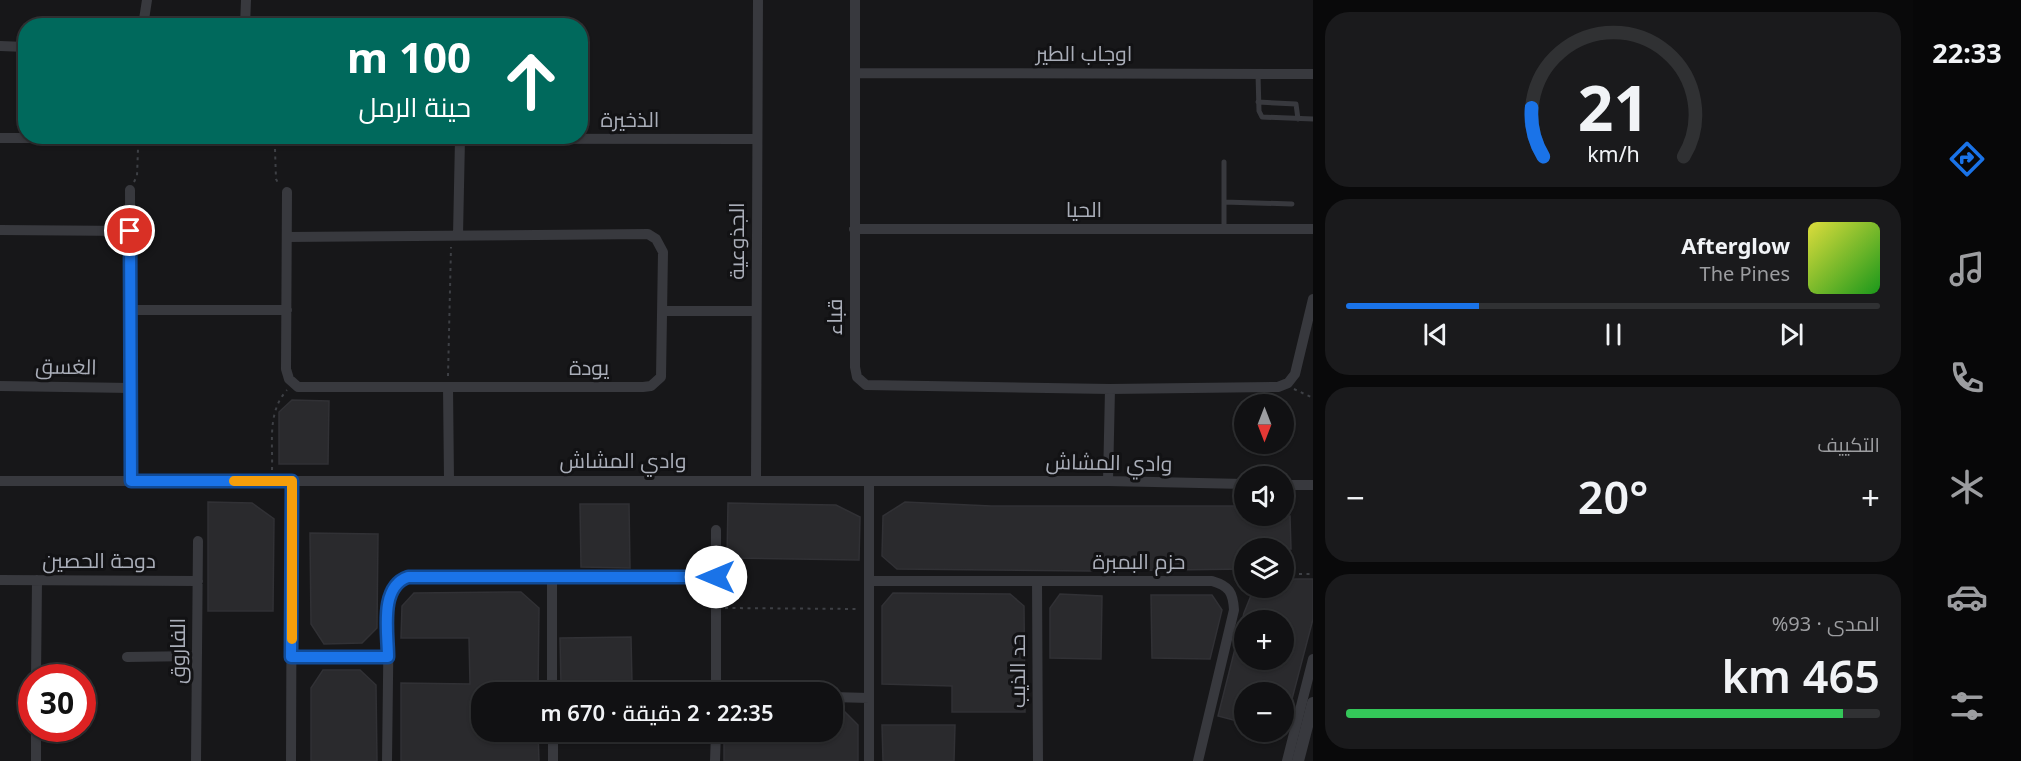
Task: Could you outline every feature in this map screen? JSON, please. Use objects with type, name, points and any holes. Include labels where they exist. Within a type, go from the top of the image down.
[{"type":"street","points":[[144,18],[147,0]]},
{"type":"street","points":[[245,18],[246,0]]},
{"type":"street","name":"الجذوعية","points":[[756,481],[758,0]]},
{"type":"street","name":"قباء","points":[[855,0],[855,367],[857,377],[866,385],[1110,389],[1278,387],[1288,383]]},
{"type":"street","points":[[0,46],[18,47]]},
{"type":"street","name":"اوجاب الطير","points":[[855,72],[1313,74]]},
{"type":"street","name":"الذخيرة","points":[[0,138],[18,138]]},
{"type":"street","name":"الذخيرة","points":[[588,139],[756,139]]},
{"type":"street","points":[[455,235],[460,144]]},
{"type":"street","points":[[130,190],[131,481]]},
{"type":"street","points":[[287,192],[286,369],[293,383]]},
{"type":"street","name":"الحيا","points":[[854,229],[1313,229]]},
{"type":"street","points":[[0,230],[130,231]]},
{"type":"street","name":"يودة","points":[[287,237],[648,234],[656,239],[663,252],[663,368],[661,377],[651,386],[305,388],[293,383]]},
{"type":"street","points":[[1288,383],[1295,374],[1313,299]]},
{"type":"street","points":[[131,310],[287,310]]},
{"type":"street","points":[[664,311],[756,311]]},
{"type":"street","name":"الغسق","points":[[0,386],[131,388]]},
{"type":"street","points":[[448,387],[449,480]]},
{"type":"street","points":[[1108,481],[1110,389]]},
{"type":"street","name":"وادي المشاش","points":[[0,481],[1108,481],[1234,484]]},
{"type":"street","points":[[291,761],[292,481]]},
{"type":"street","points":[[869,482],[869,761]]},
{"type":"street","points":[[1294,485],[1313,485]]},
{"type":"street","points":[[716,530],[716,682]]},
{"type":"street","name":"الفاروق","points":[[196,761],[198,541]]},
{"type":"street","points":[[387,761],[389,599],[393,587],[402,579],[716,577]]},
{"type":"street","points":[[552,579],[552,682]]},
{"type":"street","name":"دوحة الحصين","points":[[0,580],[198,580]]},
{"type":"street","points":[[36,664],[37,580]]},
{"type":"street","name":"حزم البمبرة","points":[[869,581],[1212,581],[1230,590],[1234,609],[1198,761]]},
{"type":"street","name":"حد الذيب","points":[[1037,581],[1038,761]]},
{"type":"street","points":[[127,657],[197,656]]},
{"type":"street","points":[[291,657],[388,657]]},
{"type":"street","points":[[1287,761],[1313,659]]},
{"type":"street","points":[[843,697],[869,698]]},
{"type":"street","points":[[1298,761],[1313,703]]},
{"type":"street","points":[[36,742],[36,761]]},
{"type":"street","points":[[553,742],[553,761]]},
{"type":"street","points":[[715,761],[716,742]]},
{"type":"lane","points":[[1258,74],[1258,102],[1262,117],[1313,119]]},
{"type":"lane","points":[[1258,102],[1296,104],[1298,118]]},
{"type":"lane","points":[[1224,162],[1224,229]]},
{"type":"lane","points":[[1224,202],[1293,204]]},
{"type":"path","points":[[130,190],[137,176],[137,144]]},
{"type":"path","points":[[275,144],[276,182],[287,192]]},
{"type":"path","points":[[448,387],[455,235]]},
{"type":"path","points":[[272,481],[275,407],[293,383]]},
{"type":"path","points":[[1288,383],[1301,395],[1313,398]]},
{"type":"path","points":[[1294,574],[1313,574]]},
{"type":"path","points":[[717,608],[869,609]]},
{"type":"building","points":[[292,400],[329,401],[328,464],[279,464],[279,412]]},
{"type":"building","points":[[208,502],[252,503],[274,519],[273,611],[208,611]]},
{"type":"building","points":[[905,502],[991,506],[1234,506],[1234,526],[1290,526],[1291,538],[1234,538],[1234,569],[1090,571],[897,569],[882,556],[883,516]]},
{"type":"building","points":[[728,503],[836,505],[860,517],[859,560],[727,558]]},
{"type":"building","points":[[580,504],[629,504],[630,568],[581,567]]},
{"type":"building","points":[[310,533],[378,534],[377,628],[362,643],[324,644],[311,624]]},
{"type":"building","points":[[1294,579],[1313,579],[1313,619],[1294,691],[1294,682],[1234,682],[1234,720],[1218,716],[1234,653],[1234,670],[1294,670],[1294,610],[1245,610],[1250,598],[1294,598]]},
{"type":"building","points":[[521,592],[539,608],[538,682],[471,682],[471,742],[538,742],[539,761],[401,761],[401,683],[470,684],[469,638],[401,638],[402,606],[414,593]]},
{"type":"building","points":[[893,593],[1010,594],[1024,606],[1025,712],[952,712],[952,686],[882,684],[882,606]]},
{"type":"building","points":[[1060,594],[1102,596],[1101,659],[1050,658],[1050,608]]},
{"type":"building","points":[[1151,595],[1212,595],[1222,610],[1210,659],[1152,658]]},
{"type":"building","points":[[631,637],[632,682],[561,682],[560,638]]},
{"type":"building","points":[[323,670],[360,670],[376,685],[377,761],[311,761],[311,688]]},
{"type":"building","points":[[843,710],[858,725],[858,761],[724,761],[724,742],[843,742]]},
{"type":"building","points":[[882,725],[955,725],[954,761],[883,761]]},
{"type":"slow traffic","points":[[234,481],[292,481],[292,639]]},
{"type":"route","points":[[130,231],[131,481],[292,481],[291,657],[388,657],[390,593],[397,583],[408,577],[552,579],[716,577]]}]
